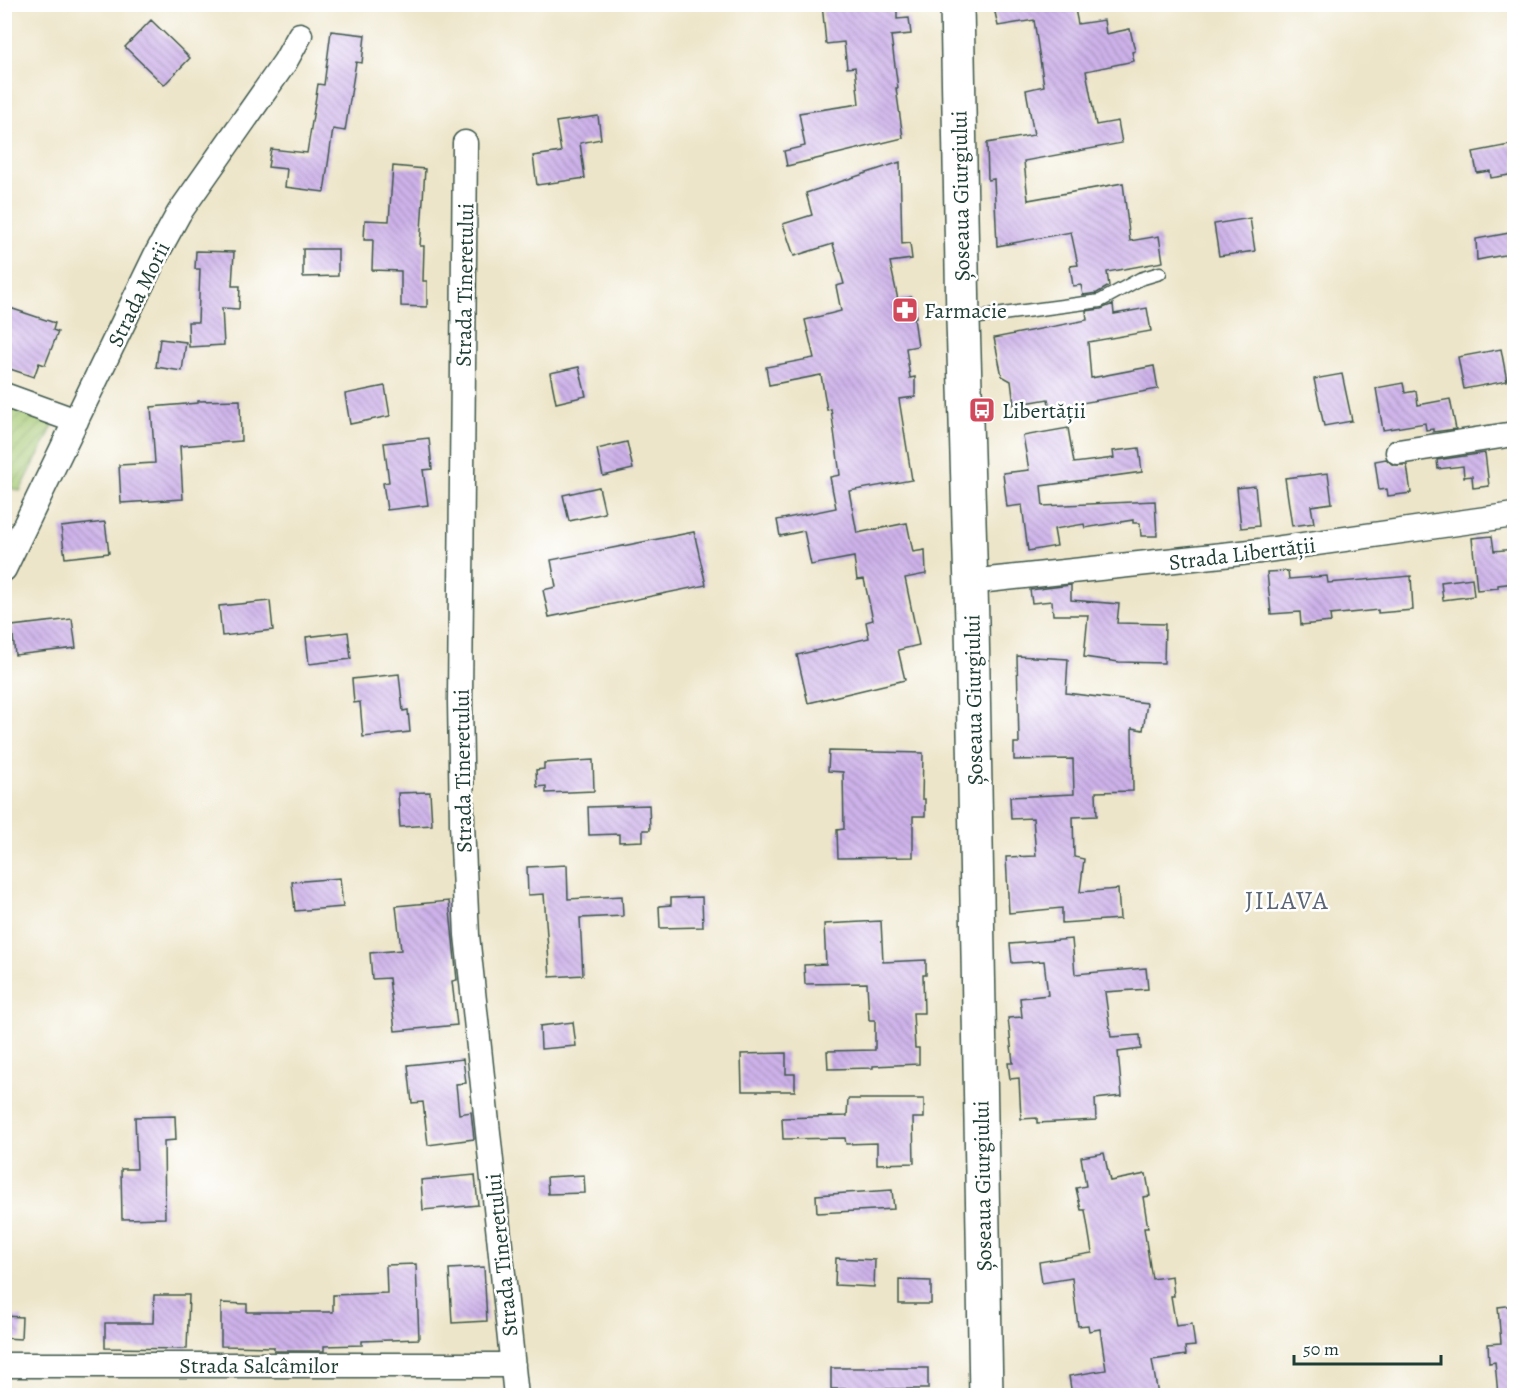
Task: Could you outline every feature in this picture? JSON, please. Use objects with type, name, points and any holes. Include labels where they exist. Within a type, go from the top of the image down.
[{"type":"highway","name":"Șoseaua Giurgiului","points":[[936,4],[953,777],[963,1395]]},
{"type":"highway","name":"Șoseaua Giurgiului","points":[[957,4],[969,582],[972,622],[986,1395]]},
{"type":"street","name":"Strada Morii","points":[[4,569],[12,538],[76,421],[156,255],[179,213],[285,62],[300,35]]},
{"type":"street","name":"Strada Tineretului","points":[[465,143],[460,688],[462,824],[467,935],[516,1395]]},
{"type":"street","points":[[4,395],[76,421]]},
{"type":"street","points":[[1398,452],[1515,434]]},
{"type":"street","name":"Strada Libertății","points":[[969,582],[1260,551],[1515,515]]},
{"type":"street","name":"Strada Salcâmilor","points":[[4,1365],[513,1365]]},
{"type":"lane","points":[[963,320],[1100,301],[1140,279],[1160,273]]},
{"type":"green space","points":[[5,404],[55,422],[20,491],[5,486]]},
{"type":"building","points":[[822,4],[897,4],[897,19],[909,18],[911,34],[891,36],[903,138],[787,166],[784,151],[805,146],[799,113],[859,104],[855,67],[847,68],[844,42],[826,44]]},
{"type":"building","points":[[1013,4],[1074,4],[1078,24],[1104,20],[1106,34],[1130,29],[1135,51],[1132,52],[1134,61],[1086,71],[1096,125],[1118,121],[1122,143],[1024,161],[1028,200],[1123,183],[1130,241],[1159,236],[1163,262],[1107,272],[1109,286],[1097,293],[1083,295],[1081,285],[1073,286],[1070,266],[1078,265],[1071,232],[997,246],[994,179],[988,180],[987,143],[1034,135],[1026,90],[1044,86],[1034,20],[998,26],[994,8]]},
{"type":"building","points":[[151,20],[190,58],[164,85],[125,47]]},
{"type":"building","points":[[331,31],[365,35],[362,63],[356,62],[345,131],[333,129],[324,192],[285,187],[287,169],[268,167],[271,149],[307,153],[318,84],[324,85]]},
{"type":"building","points":[[598,116],[601,139],[580,143],[585,178],[537,185],[533,156],[561,152],[556,122]]},
{"type":"building","points":[[1515,144],[1515,174],[1491,178],[1490,171],[1477,173],[1473,152]]},
{"type":"building","points":[[900,162],[902,244],[910,243],[912,259],[890,262],[898,300],[912,297],[916,317],[914,318],[918,346],[906,348],[910,378],[915,377],[915,397],[899,399],[912,480],[849,491],[857,533],[907,523],[913,552],[925,550],[926,574],[905,578],[919,645],[898,650],[905,680],[808,703],[797,655],[869,638],[866,622],[873,620],[864,579],[857,580],[854,557],[811,565],[804,531],[780,536],[777,520],[836,508],[830,477],[840,475],[831,409],[827,410],[821,375],[769,385],[766,367],[814,358],[805,320],[841,311],[836,286],[844,284],[833,244],[794,256],[783,224],[812,215],[806,193]]},
{"type":"building","points":[[393,166],[425,169],[420,246],[424,246],[423,281],[427,281],[427,307],[401,306],[401,271],[372,270],[373,240],[364,240],[365,220],[389,221]]},
{"type":"building","points":[[1250,218],[1255,251],[1219,256],[1214,224]]},
{"type":"building","points":[[1515,232],[1515,253],[1477,260],[1476,239]]},
{"type":"building","points":[[303,249],[338,249],[338,276],[303,277]]},
{"type":"building","points":[[196,251],[234,252],[232,286],[240,286],[239,309],[222,308],[224,345],[189,347],[188,322],[198,322],[200,269],[195,269]]},
{"type":"building","points":[[1113,304],[1114,314],[1147,308],[1151,331],[1088,342],[1091,378],[1154,366],[1158,389],[1050,409],[1048,399],[1014,405],[1011,381],[1002,376],[994,338],[1087,320],[1086,311],[1101,309]]},
{"type":"building","points":[[4,306],[55,323],[53,330],[58,332],[45,365],[39,363],[34,377],[4,367]]},
{"type":"building","points":[[160,339],[186,342],[182,371],[156,367]]},
{"type":"building","points":[[1501,349],[1507,381],[1464,389],[1458,357]]},
{"type":"building","points":[[579,367],[586,396],[556,403],[550,373]]},
{"type":"building","points":[[1342,374],[1352,421],[1324,426],[1314,379]]},
{"type":"building","points":[[1403,383],[1405,393],[1416,391],[1418,405],[1450,399],[1456,429],[1433,432],[1433,429],[1426,430],[1425,423],[1383,430],[1376,388]]},
{"type":"building","points":[[385,386],[390,416],[350,424],[345,394]]},
{"type":"building","points":[[240,400],[241,441],[180,446],[183,499],[121,503],[119,465],[155,463],[151,407],[198,403],[198,401]]},
{"type":"building","points":[[1068,428],[1074,463],[1114,458],[1113,451],[1139,448],[1142,472],[1041,486],[1043,506],[1155,501],[1157,536],[1141,536],[1140,523],[1133,523],[1133,520],[1085,528],[1084,524],[1054,529],[1057,546],[1028,551],[1022,505],[1007,507],[1003,473],[1029,470],[1023,436]]},
{"type":"building","points":[[429,438],[432,469],[423,470],[428,505],[387,510],[383,483],[389,482],[384,443]]},
{"type":"building","points":[[627,442],[633,469],[603,476],[597,449]]},
{"type":"building","points":[[1485,453],[1489,486],[1473,488],[1472,476],[1464,477],[1463,466],[1438,469],[1437,460]]},
{"type":"building","points":[[1386,459],[1393,465],[1407,465],[1411,493],[1388,496],[1387,489],[1379,490],[1375,461]]},
{"type":"building","points":[[1328,473],[1332,503],[1311,506],[1314,523],[1292,526],[1285,478]]},
{"type":"building","points":[[1255,486],[1259,526],[1241,528],[1237,488]]},
{"type":"building","points":[[599,487],[605,513],[569,521],[563,495]]},
{"type":"building","points":[[105,522],[109,553],[65,558],[61,527]]},
{"type":"building","points":[[694,532],[706,585],[549,617],[543,590],[556,587],[551,560]]},
{"type":"building","points":[[1492,536],[1494,551],[1515,549],[1515,583],[1498,585],[1498,588],[1477,590],[1472,538]]},
{"type":"building","points":[[1288,571],[1289,579],[1327,576],[1328,583],[1411,576],[1413,610],[1378,613],[1378,610],[1330,615],[1331,622],[1301,625],[1300,612],[1271,614],[1267,572]]},
{"type":"building","points":[[1472,578],[1474,596],[1443,600],[1441,582]]},
{"type":"building","points":[[1071,585],[1071,600],[1119,604],[1117,623],[1165,624],[1164,663],[1119,662],[1084,657],[1088,615],[1053,615],[1052,601],[1032,603],[1030,590]]},
{"type":"building","points":[[270,601],[273,630],[222,636],[219,606]]},
{"type":"building","points":[[72,619],[76,648],[15,655],[12,626]]},
{"type":"building","points":[[348,632],[351,659],[309,664],[306,637]]},
{"type":"building","points":[[1017,656],[1068,659],[1066,693],[1147,703],[1143,730],[1132,728],[1133,791],[1096,792],[1097,816],[1073,817],[1074,857],[1084,859],[1080,892],[1118,889],[1120,919],[1062,923],[1062,908],[1009,913],[1006,857],[1036,856],[1033,818],[1011,819],[1010,797],[1074,794],[1073,759],[1014,760],[1014,743],[1019,743]]},
{"type":"building","points":[[399,674],[403,711],[408,710],[410,732],[363,737],[360,702],[354,703],[352,679]]},
{"type":"building","points":[[829,751],[923,753],[922,799],[925,799],[925,816],[913,816],[913,857],[838,858],[837,830],[844,829],[843,772],[828,771]]},
{"type":"building","points":[[593,760],[594,791],[546,793],[546,786],[537,787],[536,770],[544,769],[544,763]]},
{"type":"building","points":[[430,792],[432,825],[400,827],[398,793]]},
{"type":"building","points":[[649,805],[650,830],[643,830],[643,841],[619,842],[619,834],[589,835],[588,807]]},
{"type":"building","points":[[567,865],[568,899],[622,896],[623,916],[580,918],[583,975],[550,977],[544,894],[528,895],[527,867]]},
{"type":"building","points":[[340,878],[343,907],[295,911],[292,882]]},
{"type":"building","points":[[702,897],[703,927],[660,928],[659,906],[671,905],[671,898]]},
{"type":"building","points":[[449,901],[457,980],[452,981],[457,1025],[395,1031],[389,978],[372,979],[370,953],[401,950],[396,906]]},
{"type":"building","points":[[881,921],[883,962],[926,960],[926,975],[923,975],[924,1013],[913,1013],[915,1048],[919,1048],[919,1064],[828,1069],[827,1051],[875,1050],[875,1020],[869,1020],[867,983],[805,984],[804,965],[826,964],[824,924]]},
{"type":"building","points":[[1072,939],[1075,974],[1146,968],[1148,989],[1105,992],[1111,1037],[1140,1035],[1141,1049],[1118,1052],[1122,1096],[1095,1099],[1096,1120],[1037,1123],[1037,1118],[1021,1119],[1019,1078],[1010,1079],[1008,1063],[1013,1063],[1008,1018],[1022,1017],[1020,998],[1048,995],[1044,961],[1012,963],[1010,944]]},
{"type":"building","points":[[573,1022],[576,1046],[541,1049],[540,1026]]},
{"type":"building","points":[[786,1053],[786,1074],[795,1074],[795,1091],[742,1091],[741,1054]]},
{"type":"building","points":[[463,1059],[466,1083],[456,1084],[459,1114],[471,1112],[474,1139],[428,1145],[423,1102],[412,1103],[408,1065]]},
{"type":"building","points":[[848,1099],[924,1099],[924,1118],[913,1118],[914,1163],[877,1164],[877,1143],[846,1144],[845,1138],[783,1139],[782,1118],[847,1116]]},
{"type":"building","points":[[175,1116],[176,1140],[164,1141],[165,1218],[122,1219],[121,1169],[137,1169],[135,1117]]},
{"type":"building","points":[[1104,1153],[1110,1181],[1146,1174],[1150,1196],[1143,1197],[1148,1228],[1144,1228],[1152,1279],[1172,1276],[1174,1296],[1171,1296],[1176,1326],[1192,1324],[1195,1346],[1185,1347],[1186,1355],[1152,1360],[1158,1395],[1072,1395],[1069,1376],[1106,1370],[1100,1329],[1089,1331],[1088,1325],[1078,1326],[1072,1278],[1042,1283],[1039,1262],[1092,1253],[1085,1210],[1081,1210],[1076,1188],[1086,1186],[1081,1157]]},
{"type":"building","points":[[475,1175],[478,1205],[423,1210],[421,1180]]},
{"type":"building","points":[[584,1175],[585,1193],[548,1194],[547,1177]]},
{"type":"building","points":[[892,1190],[894,1209],[817,1213],[816,1195]]},
{"type":"building","points":[[836,1258],[875,1260],[874,1287],[835,1285]]},
{"type":"building","points":[[416,1264],[419,1339],[362,1341],[362,1345],[324,1346],[324,1351],[274,1351],[274,1347],[221,1346],[221,1303],[247,1304],[247,1312],[333,1312],[333,1295],[387,1293],[386,1265]]},
{"type":"building","points":[[484,1267],[487,1321],[452,1323],[449,1269]]},
{"type":"building","points":[[899,1280],[931,1281],[931,1304],[899,1304]]},
{"type":"building","points":[[154,1295],[189,1295],[187,1349],[105,1348],[105,1323],[153,1323]]},
{"type":"building","points":[[1515,1305],[1515,1395],[1498,1395],[1495,1362],[1489,1363],[1488,1344],[1501,1343],[1498,1307]]},
{"type":"building","points":[[4,1316],[22,1317],[21,1339],[4,1338]]},
{"type":"building","points":[[831,1368],[928,1368],[928,1389],[831,1389]]},
{"type":"place","name":"Farmacie","points":[[905,310]]},
{"type":"place","name":"Libertății","points":[[982,410]]},
{"type":"district","name":"JILAVA","points":[[1287,900]]}]
